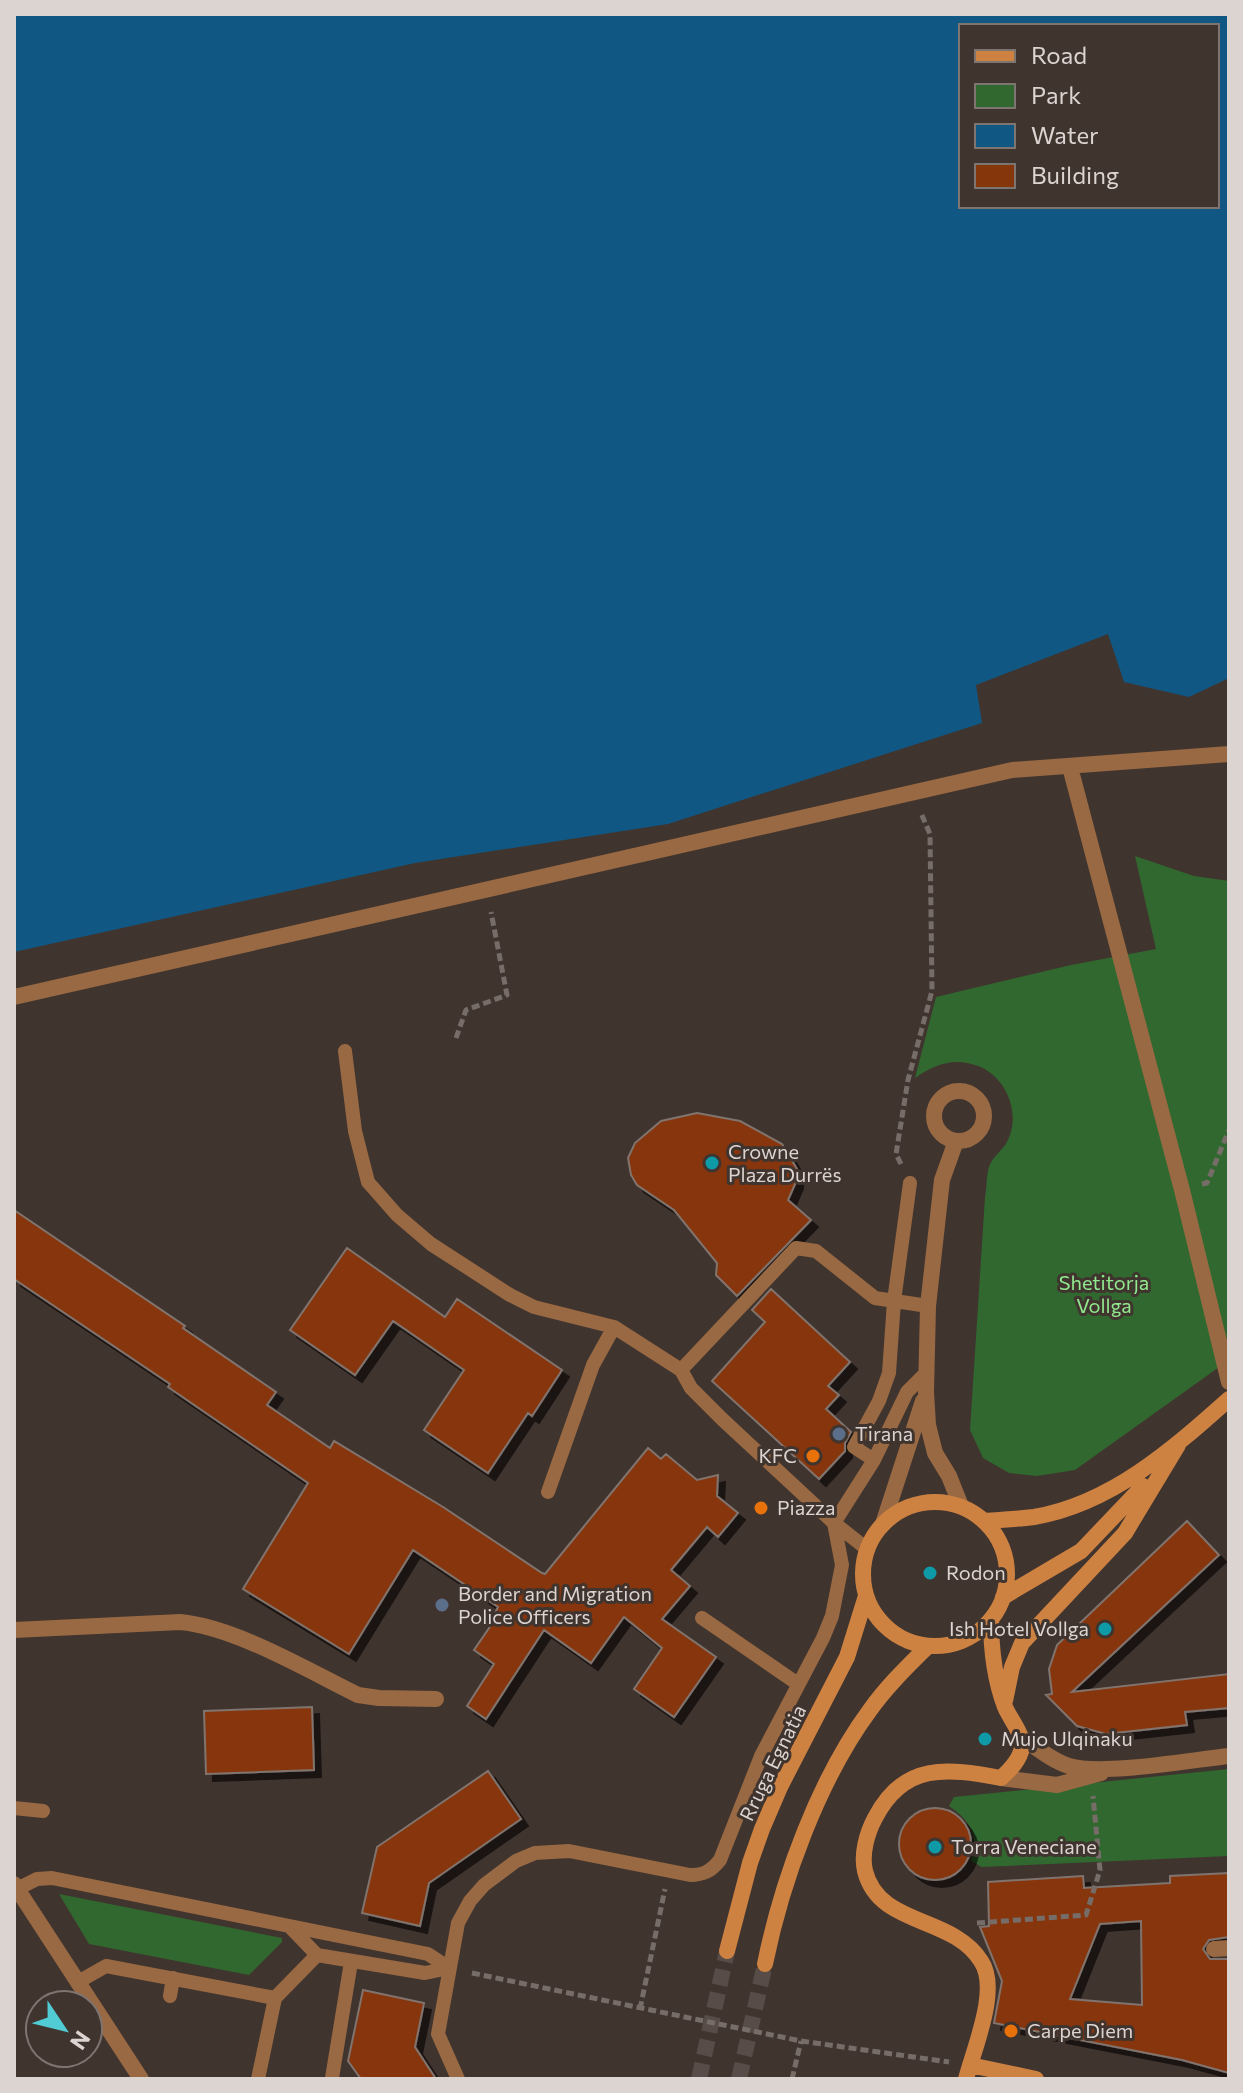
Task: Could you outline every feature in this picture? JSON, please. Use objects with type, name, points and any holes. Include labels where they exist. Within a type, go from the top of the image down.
[{"type":"main road","points":[[985,1521],[1035,1516],[1080,1503],[1119,1486],[1178,1445],[1229,1399]]},
{"type":"main road","points":[[1003,1597],[1081,1551],[1123,1509],[1178,1445]]},
{"type":"main road","points":[[1005,1705],[1012,1667],[1022,1643],[1125,1533],[1178,1445]]},
{"type":"main road","points":[[944,1502],[961,1506],[985,1521],[998,1537],[1005,1557],[1007,1577],[1003,1597],[991,1619],[963,1640],[945,1645],[928,1646],[890,1630],[876,1615],[866,1596],[863,1573],[867,1549],[883,1524],[911,1505],[944,1502]]},
{"type":"main road","name":"Rruga Egnatia","points":[[727,1951],[762,1829],[780,1787],[847,1657],[866,1596]]},
{"type":"main road","points":[[991,1619],[991,1653],[1005,1705],[1022,1738],[1022,1751],[1014,1767],[1001,1778],[957,1769],[915,1776],[884,1800],[867,1834],[864,1870],[877,1897],[904,1914],[943,1928],[981,1961],[988,1978],[989,1994],[968,2072],[1036,2079]]},
{"type":"main road","points":[[765,1964],[773,1926],[791,1870],[841,1756],[877,1701],[928,1646]]},
{"type":"street","points":[[14,997],[1012,770],[1229,754]]},
{"type":"street","points":[[1070,767],[1182,1190],[1229,1382]]},
{"type":"street","points":[[956,1141],[942,1180],[928,1306],[926,1392],[928,1425],[935,1453],[949,1476],[961,1506]]},
{"type":"street","points":[[883,1524],[926,1392]]},
{"type":"street","points":[[14,1630],[180,1622],[200,1624],[225,1632],[358,1695],[436,1699]]},
{"type":"street","points":[[1022,1738],[1068,1766],[1081,1769],[1229,1756]]},
{"type":"street","points":[[1001,1778],[1057,1785],[1122,1767]]},
{"type":"street","points":[[16,1886],[141,2079]]},
{"type":"lane","points":[[345,1051],[355,1131],[368,1182],[397,1215],[431,1244],[510,1295],[534,1307],[614,1327],[681,1370],[691,1388],[834,1523],[867,1549]]},
{"type":"lane","points":[[874,1460],[854,1447],[879,1401],[889,1373],[894,1301],[910,1183]]},
{"type":"lane","points":[[681,1370],[796,1248],[816,1251],[875,1298],[928,1306]]},
{"type":"lane","points":[[548,1492],[593,1365],[614,1327]]},
{"type":"lane","points":[[458,2079],[438,2034],[458,1923],[470,1901],[484,1885],[516,1861],[535,1853],[569,1851],[702,1875],[712,1870],[726,1850],[761,1756],[823,1638],[838,1591],[842,1565],[834,1523],[874,1460],[907,1392],[927,1372]]},
{"type":"lane","points":[[702,1618],[798,1684]]},
{"type":"lane","points":[[14,1808],[43,1811]]},
{"type":"lane","points":[[16,1886],[52,1878],[428,1954],[449,1968]]},
{"type":"lane","points":[[291,1927],[317,1955],[425,1973],[449,1968]]},
{"type":"lane","points":[[258,2079],[275,1998],[317,1955]]},
{"type":"lane","points":[[332,2078],[351,1962]]},
{"type":"lane","points":[[78,1982],[106,1966],[275,1998]]},
{"type":"lane","points":[[170,1996],[173,1978]]},
{"type":"path","points":[[910,1183],[896,1154],[908,1080],[932,991],[930,834],[912,794]]},
{"type":"path","points":[[456,1038],[466,1010],[507,995],[487,890]]},
{"type":"path","points":[[1182,1190],[1207,1183],[1229,1130]]},
{"type":"path","points":[[971,1950],[976,1923],[1086,1915],[1100,1870],[1091,1776]]},
{"type":"path","points":[[640,2009],[663,1897]]},
{"type":"path","points":[[449,1968],[640,2009],[968,2072]]},
{"type":"path","points":[[792,2079],[801,2041]]},
{"type":"green space","name":"Shetitorja Vollga","points":[[1135,856],[1194,876],[1229,881],[1229,1360],[1075,1470],[1037,1476],[1009,1473],[983,1458],[970,1430],[987,1174],[990,1163],[1005,1145],[1011,1131],[1012,1108],[1009,1097],[996,1078],[969,1063],[945,1063],[915,1078],[936,997],[1071,965],[1156,949]]},
{"type":"green space","points":[[1229,1769],[1229,1856],[982,1867],[971,1861],[974,1837],[968,1823],[949,1806],[954,1797]]},
{"type":"green space","points":[[59,1894],[282,1938],[282,1942],[249,1975],[89,1944]]},
{"type":"water","points":[[14,14],[1229,14],[1229,678],[1189,697],[1124,682],[1108,634],[976,685],[982,723],[668,824],[415,863],[14,952]]},
{"type":"building","name":"Crowne Plaza Durrës","points":[[697,1113],[740,1121],[782,1144],[797,1169],[796,1182],[788,1200],[811,1220],[737,1296],[716,1275],[717,1263],[674,1210],[637,1185],[631,1175],[628,1158],[635,1143],[661,1121]]},
{"type":"building","points":[[14,1210],[276,1392],[267,1405],[330,1448],[334,1441],[443,1507],[542,1573],[545,1574],[648,1448],[661,1459],[666,1454],[697,1480],[718,1475],[717,1496],[738,1513],[718,1537],[707,1527],[671,1570],[690,1586],[662,1619],[716,1657],[674,1717],[634,1689],[662,1648],[624,1617],[591,1663],[544,1630],[486,1719],[467,1706],[494,1664],[474,1650],[498,1615],[495,1613],[498,1607],[413,1550],[349,1654],[243,1589],[308,1483],[168,1387],[170,1384],[14,1279]]},
{"type":"building","points":[[347,1248],[445,1317],[457,1299],[562,1370],[532,1416],[528,1413],[488,1473],[424,1430],[464,1370],[393,1321],[355,1375],[290,1330]]},
{"type":"building","points":[[771,1289],[850,1362],[828,1386],[839,1395],[826,1409],[851,1432],[845,1443],[845,1451],[819,1479],[712,1381],[765,1322],[752,1310]]},
{"type":"building","name":"Ish Hotel Vollga","points":[[1187,1521],[1219,1555],[1072,1692],[1229,1674],[1229,1708],[1185,1712],[1187,1725],[1106,1734],[1077,1726],[1046,1695],[1052,1694],[1049,1669],[1057,1645]]},
{"type":"building","points":[[312,1707],[314,1770],[206,1774],[204,1711]]},
{"type":"building","points":[[488,1771],[521,1819],[429,1883],[420,1926],[362,1913],[377,1847]]},
{"type":"building","name":"Torra Veneciane","points":[[935,1808],[961,1818],[971,1844],[961,1870],[935,1880],[909,1870],[899,1844],[909,1818]]},
{"type":"building","points":[[1229,1873],[1229,1937],[1209,1940],[1203,1949],[1210,1959],[1229,1959],[1229,2073],[1182,2060],[994,2023],[1002,1981],[980,1927],[989,1926],[988,1882],[1083,1876],[1084,1888],[1170,1883],[1170,1876]],"holes":[[[1141,1921],[1142,2005],[1070,1999],[1100,1924]]]},
{"type":"building","points":[[363,1990],[424,2003],[415,2047],[436,2079],[361,2079],[348,2061]]},
{"type":"tunnel","points":[[699,2079],[727,1951]]},
{"type":"tunnel","points":[[739,2079],[765,1964]]},
{"type":"place","name":"Crowne Plaza Durrës","points":[[712,1163]]},
{"type":"place","name":"Tirana","points":[[839,1434]]},
{"type":"place","name":"KFC","points":[[813,1456]]},
{"type":"place","name":"Piazza","points":[[761,1508]]},
{"type":"place","name":"Rodon","points":[[930,1573]]},
{"type":"place","name":"Border and Migration Police Officers","points":[[442,1605]]},
{"type":"place","name":"Ish Hotel Vollga","points":[[1105,1629]]},
{"type":"place","name":"Mujo Ulqinaku","points":[[985,1739]]},
{"type":"place","name":"Torra Veneciane","points":[[935,1847]]},
{"type":"place","name":"Carpe Diem","points":[[1011,2031]]}]
